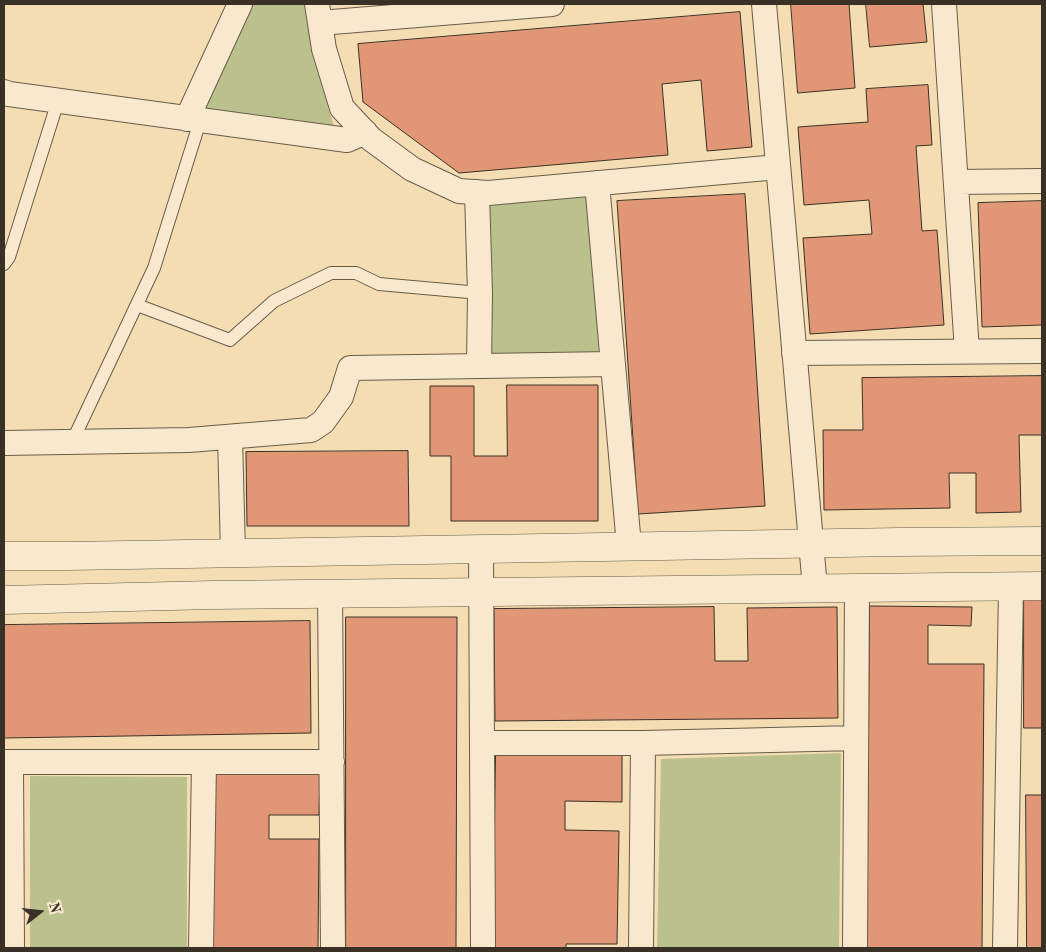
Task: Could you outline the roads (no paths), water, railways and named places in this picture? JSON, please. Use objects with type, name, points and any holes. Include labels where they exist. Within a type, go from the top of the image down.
[{"type":"street","points":[[194,120],[240,4]]},
{"type":"street","points":[[552,4],[318,13],[324,49],[342,108],[371,138],[412,168],[460,191],[488,193],[778,167]]},
{"type":"street","points":[[764,4],[815,588]]},
{"type":"street","points":[[944,4],[967,352]]},
{"type":"street","points":[[4,92],[347,140],[365,132]]},
{"type":"street","points":[[956,182],[1042,181]]},
{"type":"street","points":[[597,183],[628,546]]},
{"type":"street","points":[[477,192],[480,366]]},
{"type":"street","points":[[794,353],[1042,351]]},
{"type":"street","points":[[4,443],[189,440],[311,430],[324,422],[341,396],[350,368],[613,364]]},
{"type":"street","points":[[230,437],[234,553]]},
{"type":"street","points":[[4,556],[1042,541]]},
{"type":"street","points":[[480,549],[483,948]]},
{"type":"street","points":[[1005,948],[1011,586]]},
{"type":"street","points":[[4,600],[213,594],[1042,586]]},
{"type":"street","points":[[855,948],[857,588]]},
{"type":"street","points":[[330,593],[333,948]]},
{"type":"street","points":[[482,743],[643,743],[856,738]]},
{"type":"street","points":[[642,948],[643,743]]},
{"type":"street","points":[[12,948],[8,762],[332,762]]},
{"type":"street","points":[[201,948],[204,762]]},
{"type":"lane","points":[[4,264],[9,257],[58,101]]},
{"type":"lane","points":[[72,442],[154,268],[194,120]]},
{"type":"lane","points":[[137,305],[230,340],[274,301],[331,273],[356,273],[379,284],[480,293]]}]
